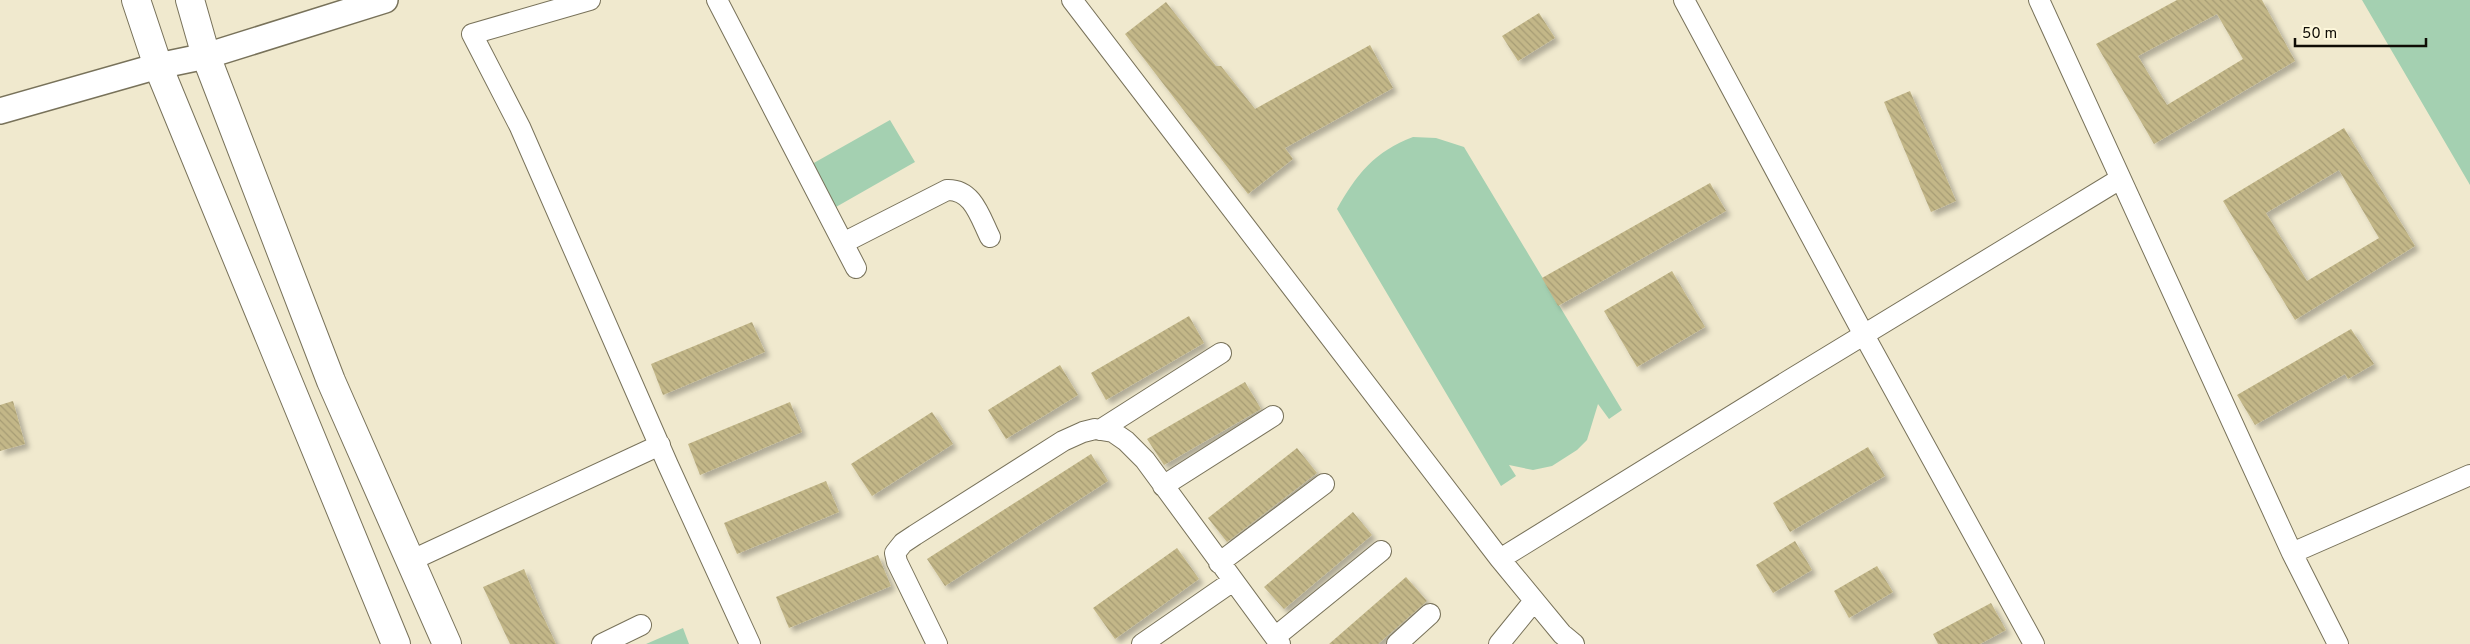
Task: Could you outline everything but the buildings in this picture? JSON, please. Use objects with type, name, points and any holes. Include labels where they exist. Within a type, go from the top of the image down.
[{"type":"main road","points":[[136,0],[158,66],[396,644]]},
{"type":"main road","points":[[190,0],[206,56],[331,382],[447,644]]},
{"type":"street","points":[[0,111],[158,66],[206,56],[385,0]]},
{"type":"street","points":[[590,0],[472,34],[520,126],[750,644]]},
{"type":"street","points":[[716,0],[856,268]]},
{"type":"street","points":[[1072,0],[1500,559],[1562,634],[1574,644]]},
{"type":"street","points":[[1684,0],[1864,335],[2034,644]]},
{"type":"street","points":[[2038,0],[2292,553],[2338,644]]},
{"type":"street","points":[[1500,559],[2120,179]]},
{"type":"street","points":[[842,243],[947,190],[957,190],[966,194],[974,204],[990,237]]},
{"type":"street","points":[[1100,430],[1220,353]]},
{"type":"street","points":[[1163,486],[1273,416]]},
{"type":"street","points":[[937,644],[897,562],[896,553],[899,548],[915,535],[1063,440],[1082,432],[1100,430],[1113,432],[1126,440],[1145,460],[1232,581],[1278,641],[1381,551]]},
{"type":"street","points":[[410,561],[660,445]]},
{"type":"street","points":[[2292,553],[2470,475]]},
{"type":"street","points":[[1219,563],[1324,484]]},
{"type":"street","points":[[1142,644],[1232,581]]},
{"type":"street","points":[[1499,644],[1534,600]]},
{"type":"street","points":[[1396,644],[1430,614]]},
{"type":"street","points":[[602,644],[641,625]]},
{"type":"green space","points":[[2362,0],[2470,0],[2470,185]]},
{"type":"green space","points":[[890,120],[915,162],[836,207],[812,164]]},
{"type":"green space","points":[[1413,137],[1436,138],[1464,147],[1622,410],[1609,419],[1598,404],[1587,440],[1577,450],[1552,466],[1533,470],[1509,465],[1516,476],[1501,486],[1337,209],[1359,175],[1377,157],[1388,149]]},
{"type":"green space","points":[[683,628],[689,644],[646,644]]}]
